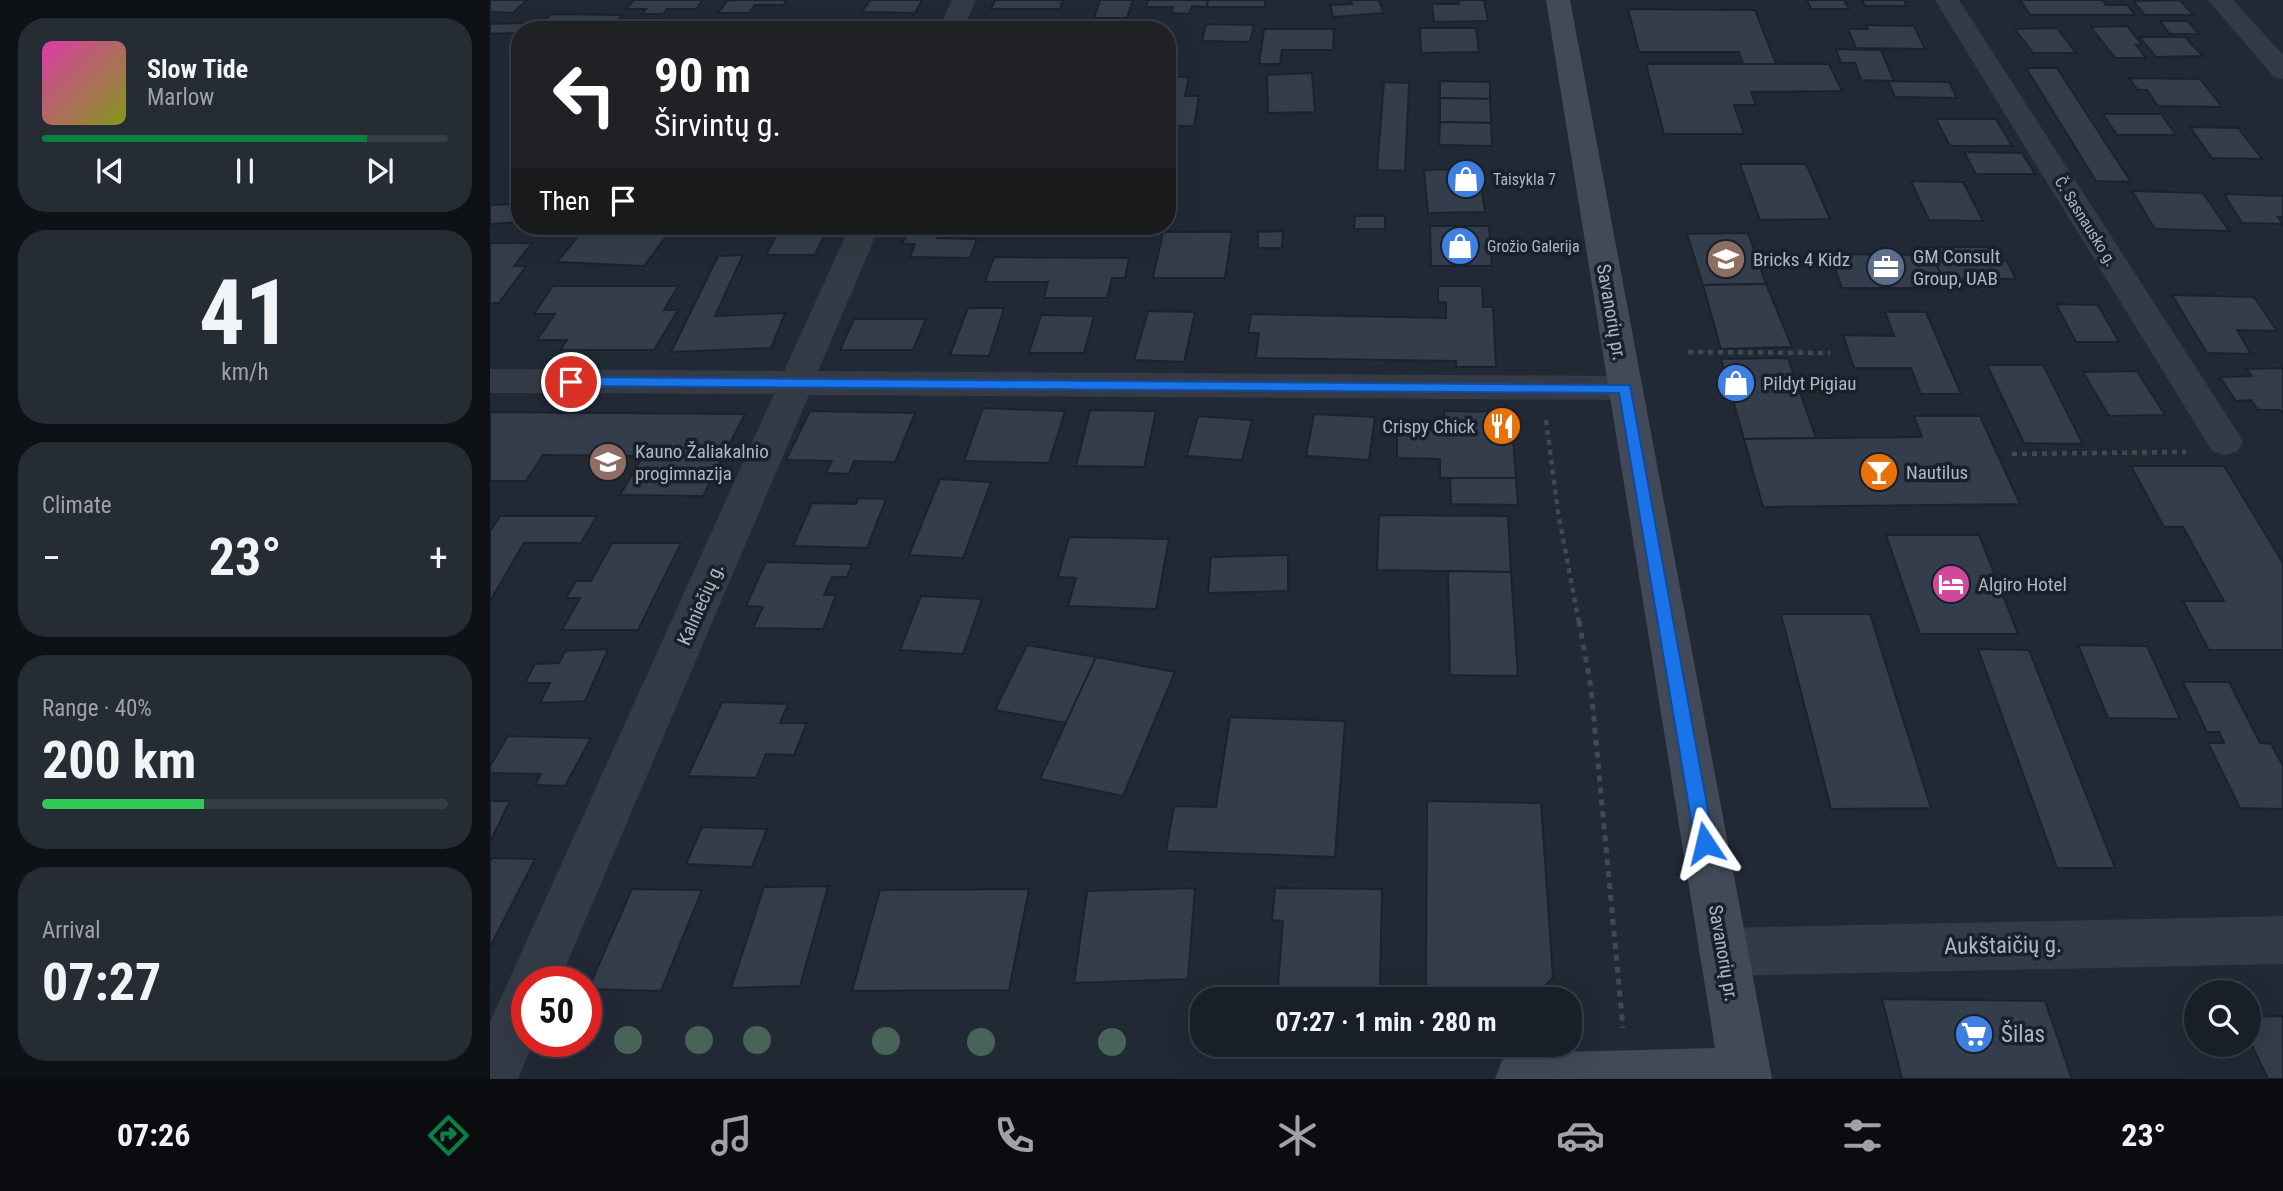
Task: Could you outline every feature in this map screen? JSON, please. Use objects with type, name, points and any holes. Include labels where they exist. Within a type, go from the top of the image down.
[{"type":"main road","name":"Savanorių pr.","points":[[1558,0],[1745,1076]]},
{"type":"main road","points":[[1521,1079],[1745,1076]]},
{"type":"street","points":[[954,21],[964,0]]},
{"type":"street","name":"Č. Sasnausko g.","points":[[1947,0],[2225,442]]},
{"type":"street","points":[[2220,0],[2283,71]]},
{"type":"street","name":"Kalniečių g.","points":[[541,966],[860,235]]},
{"type":"street","points":[[490,381],[796,385],[1625,388]]},
{"type":"street","name":"Aukštaičių g.","points":[[1723,952],[2283,940]]},
{"type":"street","points":[[491,1079],[511,1035]]},
{"type":"path","points":[[1688,352],[1830,353]]},
{"type":"path","points":[[1542,387],[1558,512],[1591,688],[1620,1004]]},
{"type":"path","points":[[2012,454],[2219,452],[2225,442]]},
{"type":"building","points":[[490,0],[527,0],[513,13],[490,12]]},
{"type":"building","points":[[634,0],[703,0],[696,9],[667,9],[663,14],[641,14],[646,9],[626,9]]},
{"type":"building","points":[[787,0],[783,5],[755,5],[749,13],[718,13],[727,1]]},
{"type":"building","points":[[870,0],[922,0],[915,13],[862,12]]},
{"type":"building","points":[[995,0],[1063,0],[1060,9],[991,9]]},
{"type":"building","points":[[1100,0],[1133,0],[1127,18],[1094,18]]},
{"type":"building","points":[[1148,0],[1208,0],[1207,7],[1192,6],[1189,14],[1171,13],[1173,7],[1146,7]]},
{"type":"building","points":[[1208,0],[1266,0],[1264,7],[1207,7]]},
{"type":"building","points":[[1351,0],[1379,0],[1383,13],[1333,17],[1330,5],[1352,4]]},
{"type":"building","points":[[1458,0],[1484,0],[1488,21],[1434,22],[1432,4],[1459,4]]},
{"type":"building","points":[[1807,0],[1844,0],[1849,9],[1811,9]]},
{"type":"building","points":[[1862,0],[1904,0],[1907,6],[1865,6]]},
{"type":"building","points":[[2020,0],[2102,0],[2106,5],[2127,5],[2135,15],[2030,15]]},
{"type":"building","points":[[2180,0],[2193,15],[2145,15],[2133,1]]},
{"type":"building","points":[[1628,9],[1755,10],[1776,64],[1743,64],[1739,52],[1639,52]]},
{"type":"building","points":[[551,14],[623,15],[618,21],[544,21]]},
{"type":"building","points":[[619,19],[666,19],[664,21],[617,21]]},
{"type":"building","points":[[2160,21],[2188,21],[2198,34],[2170,34]]},
{"type":"building","points":[[511,23],[511,33],[490,34],[490,24]]},
{"type":"building","points":[[1206,24],[1254,25],[1250,42],[1202,41]]},
{"type":"building","points":[[1866,25],[1914,26],[1925,49],[1856,48],[1848,29],[1868,29]]},
{"type":"building","points":[[2127,26],[2142,45],[2136,45],[2146,58],[2115,58],[2091,27]]},
{"type":"building","points":[[1420,28],[1476,28],[1479,52],[1421,53]]},
{"type":"building","points":[[2057,28],[2076,53],[2033,53],[2015,29]]},
{"type":"building","points":[[1264,29],[1334,29],[1333,50],[1282,50],[1280,64],[1259,64]]},
{"type":"building","points":[[2140,37],[2185,37],[2203,56],[2156,57]]},
{"type":"building","points":[[1836,49],[1881,50],[1894,81],[1861,80],[1855,63],[1841,63]]},
{"type":"building","points":[[1646,64],[1829,64],[1842,91],[1751,92],[1756,105],[1734,105],[1744,134],[1664,134]]},
{"type":"building","points":[[2026,68],[2057,68],[2131,182],[2096,181]]},
{"type":"building","points":[[1312,73],[1315,112],[1268,113],[1267,75]]},
{"type":"building","points":[[1176,77],[1189,77],[1185,96],[1199,96],[1194,126],[1176,126]]},
{"type":"building","points":[[2129,78],[2200,79],[2222,107],[2158,106],[2147,90],[2138,90]]},
{"type":"building","points":[[1440,81],[1490,82],[1490,99],[1440,98]]},
{"type":"building","points":[[1888,81],[1949,82],[1957,98],[1895,97]]},
{"type":"building","points":[[1384,82],[1409,83],[1405,171],[1377,170]]},
{"type":"building","points":[[1440,98],[1490,99],[1491,123],[1440,122]]},
{"type":"building","points":[[2103,114],[2161,114],[2176,135],[2117,135]]},
{"type":"building","points":[[1936,119],[1996,119],[2012,146],[1950,146]]},
{"type":"building","points":[[1440,122],[1491,123],[1492,146],[1439,145]]},
{"type":"building","points":[[2190,127],[2238,128],[2262,159],[2212,158]]},
{"type":"building","points":[[1964,152],[2022,153],[2035,174],[1976,174]]},
{"type":"building","points":[[1740,164],[1806,164],[1830,219],[1760,220]]},
{"type":"building","points":[[1479,169],[1485,212],[1428,213],[1424,170]]},
{"type":"building","points":[[1911,181],[1963,182],[1983,221],[1929,220]]},
{"type":"building","points":[[2132,191],[2203,193],[2229,231],[2155,229]]},
{"type":"building","points":[[2224,194],[2283,196],[2283,217],[2278,217],[2283,224],[2242,223]]},
{"type":"building","points":[[511,204],[511,223],[490,224],[490,205]]},
{"type":"building","points":[[1355,216],[1385,216],[1385,229],[1354,229]]},
{"type":"building","name":"Grožio Galerija","points":[[1430,226],[1489,226],[1492,266],[1431,266]]},
{"type":"building","points":[[1283,231],[1282,248],[1258,248],[1258,232]]},
{"type":"building","points":[[1176,232],[1232,232],[1225,278],[1153,278],[1162,235],[1176,235]]},
{"type":"building","name":"Bricks 4 Kidz","points":[[1748,233],[1766,284],[1703,285],[1687,234]]},
{"type":"building","points":[[579,235],[667,235],[644,266],[557,262]]},
{"type":"building","points":[[776,235],[825,235],[815,255],[766,255]]},
{"type":"building","points":[[906,235],[977,239],[970,258],[910,257],[915,244],[902,244]]},
{"type":"building","points":[[490,243],[532,243],[514,266],[526,266],[499,303],[490,303]]},
{"type":"building","points":[[1929,247],[1990,247],[1997,261],[2007,261],[2016,279],[1943,279]]},
{"type":"building","name":"GM Consult Group, UAB","points":[[1830,254],[1932,255],[1947,288],[1842,288]]},
{"type":"building","points":[[743,255],[715,316],[785,313],[771,348],[671,352],[718,256]]},
{"type":"building","points":[[994,257],[1129,258],[1125,278],[1112,278],[1107,298],[1044,298],[1048,282],[985,282]]},
{"type":"building","points":[[1766,284],[1792,347],[1721,349],[1703,285]]},
{"type":"building","points":[[553,286],[678,286],[664,310],[678,310],[654,350],[560,350],[567,340],[537,340],[555,314],[534,314]]},
{"type":"building","points":[[1438,286],[1482,286],[1483,307],[1493,307],[1496,367],[1456,367],[1456,361],[1256,358],[1259,333],[1248,333],[1251,314],[1446,318],[1446,303],[1438,302]]},
{"type":"building","points":[[2172,295],[2254,297],[2277,331],[2237,330],[2251,354],[2207,353]]},
{"type":"building","points":[[2056,304],[2098,305],[2119,342],[2076,342]]},
{"type":"building","points":[[968,308],[1004,308],[989,356],[950,355]]},
{"type":"building","points":[[1148,311],[1195,312],[1184,362],[1134,360]]},
{"type":"building","points":[[1885,312],[1926,312],[1961,394],[1921,394],[1911,368],[1854,368],[1843,335],[1894,336]]},
{"type":"building","points":[[1041,315],[1094,316],[1084,353],[1029,353]]},
{"type":"building","points":[[854,319],[926,319],[913,350],[840,350]]},
{"type":"building","points":[[1788,358],[1816,438],[1744,439],[1721,359]]},
{"type":"building","points":[[1987,365],[2043,365],[2083,444],[2024,443]]},
{"type":"building","points":[[2283,368],[2283,414],[2280,410],[2258,410],[2251,400],[2236,401],[2220,377],[2252,376],[2246,369]]},
{"type":"building","points":[[2137,371],[2165,415],[2109,416],[2083,372]]},
{"type":"building","points":[[983,408],[1065,411],[1049,463],[964,461]]},
{"type":"building","points":[[1090,410],[1156,411],[1144,467],[1076,466]]},
{"type":"building","points":[[810,411],[915,413],[895,462],[854,461],[849,474],[826,473],[832,461],[786,460]]},
{"type":"building","points":[[1444,411],[1511,412],[1516,478],[1440,478],[1440,459],[1397,458],[1397,429],[1445,430]]},
{"type":"building","points":[[490,412],[745,414],[703,496],[620,495],[643,456],[543,455],[526,481],[490,481]]},
{"type":"building","points":[[1314,414],[1375,417],[1369,460],[1306,456]]},
{"type":"building","points":[[1198,416],[1252,420],[1242,460],[1187,456]]},
{"type":"building","name":"Nautilus","points":[[1914,416],[1980,416],[2020,504],[1763,507],[1744,439],[1922,437]]},
{"type":"building","points":[[2131,466],[2224,466],[2283,563],[2283,650],[2209,650],[2183,601],[2224,601],[2183,527],[2164,527]]},
{"type":"building","points":[[1450,478],[1516,478],[1518,505],[1451,504]]},
{"type":"building","points":[[940,479],[991,482],[963,558],[909,555]]},
{"type":"building","points":[[858,498],[886,499],[867,548],[793,546],[812,503],[856,504]]},
{"type":"building","points":[[1379,515],[1508,516],[1511,572],[1377,570]]},
{"type":"building","points":[[500,516],[597,516],[581,543],[524,543],[490,601],[490,531]]},
{"type":"building","name":"Algiro Hotel","points":[[1886,535],[1979,535],[2018,634],[1920,634]]},
{"type":"building","points":[[1069,537],[1169,539],[1156,609],[1068,606],[1076,578],[1058,577]]},
{"type":"building","points":[[612,543],[681,543],[638,630],[562,630],[580,598],[566,598],[576,581],[591,581]]},
{"type":"building","points":[[1288,555],[1288,591],[1208,593],[1211,557]]},
{"type":"building","points":[[766,562],[852,564],[847,577],[832,577],[824,595],[836,595],[823,629],[753,628],[763,607],[746,606]]},
{"type":"building","points":[[1448,571],[1511,572],[1518,676],[1450,675]]},
{"type":"building","points":[[921,596],[982,599],[963,654],[900,650]]},
{"type":"building","points":[[1781,614],[1870,614],[1931,808],[1831,809]]},
{"type":"building","points":[[1027,645],[1096,657],[1067,723],[995,710]]},
{"type":"building","points":[[2078,645],[2147,646],[2180,719],[2108,718]]},
{"type":"building","points":[[608,649],[585,701],[540,703],[550,683],[525,683],[535,664],[559,663],[565,651]]},
{"type":"building","points":[[1978,649],[2029,650],[2115,868],[2057,868]]},
{"type":"building","points":[[1096,657],[1175,672],[1123,796],[1040,779]]},
{"type":"building","points":[[2183,682],[2229,682],[2260,743],[2271,744],[2283,766],[2283,809],[2240,808],[2208,743],[2224,743],[2219,732],[2207,732]]},
{"type":"building","points":[[722,702],[788,704],[780,723],[807,723],[794,755],[766,754],[756,778],[688,776]]},
{"type":"building","points":[[1230,717],[1345,721],[1335,857],[1166,851],[1174,806],[1216,807]]},
{"type":"building","points":[[508,736],[591,738],[565,786],[535,785],[541,774],[490,773],[490,766]]},
{"type":"building","points":[[490,801],[510,801],[490,842]]},
{"type":"building","points":[[1427,801],[1541,803],[1553,977],[1544,987],[1426,987]]},
{"type":"building","points":[[702,827],[767,829],[752,867],[686,864]]},
{"type":"building","points":[[492,858],[535,859],[490,947],[490,862]]},
{"type":"building","points":[[828,886],[800,986],[731,988],[764,887]]},
{"type":"building","points":[[1195,888],[1188,979],[1074,983],[1087,891]]},
{"type":"building","points":[[1275,888],[1382,889],[1380,987],[1278,986],[1283,921],[1272,920]]},
{"type":"building","points":[[632,889],[702,890],[661,991],[602,989],[602,966],[598,966]]},
{"type":"building","points":[[1029,889],[1009,990],[852,991],[880,890]]},
{"type":"building","name":"Šilas","points":[[1882,999],[2045,1001],[2072,1079],[1902,1079]]},
{"type":"building","points":[[2283,1016],[2283,1079],[2268,1079],[2257,1057],[2261,1057],[2261,1017]]},
{"type":"place","name":"Taisykla 7","points":[[1466,179]]},
{"type":"place","name":"Grožio Galerija","points":[[1460,246]]},
{"type":"place","name":"Bricks 4 Kidz","points":[[1726,259]]},
{"type":"place","name":"GM Consult Group, UAB","points":[[1886,267]]},
{"type":"place","name":"Pildyt Pigiau","points":[[1736,383]]},
{"type":"place","name":"Crispy Chick","points":[[1502,426]]},
{"type":"place","name":"Kauno Žaliakalnio progimnazija","points":[[608,462]]},
{"type":"place","name":"Nautilus","points":[[1879,472]]},
{"type":"place","name":"Algiro Hotel","points":[[1951,584]]},
{"type":"place","name":"Šilas","points":[[1974,1034]]},
{"type":"route","points":[[571,382],[1625,388],[1705,843]]}]
